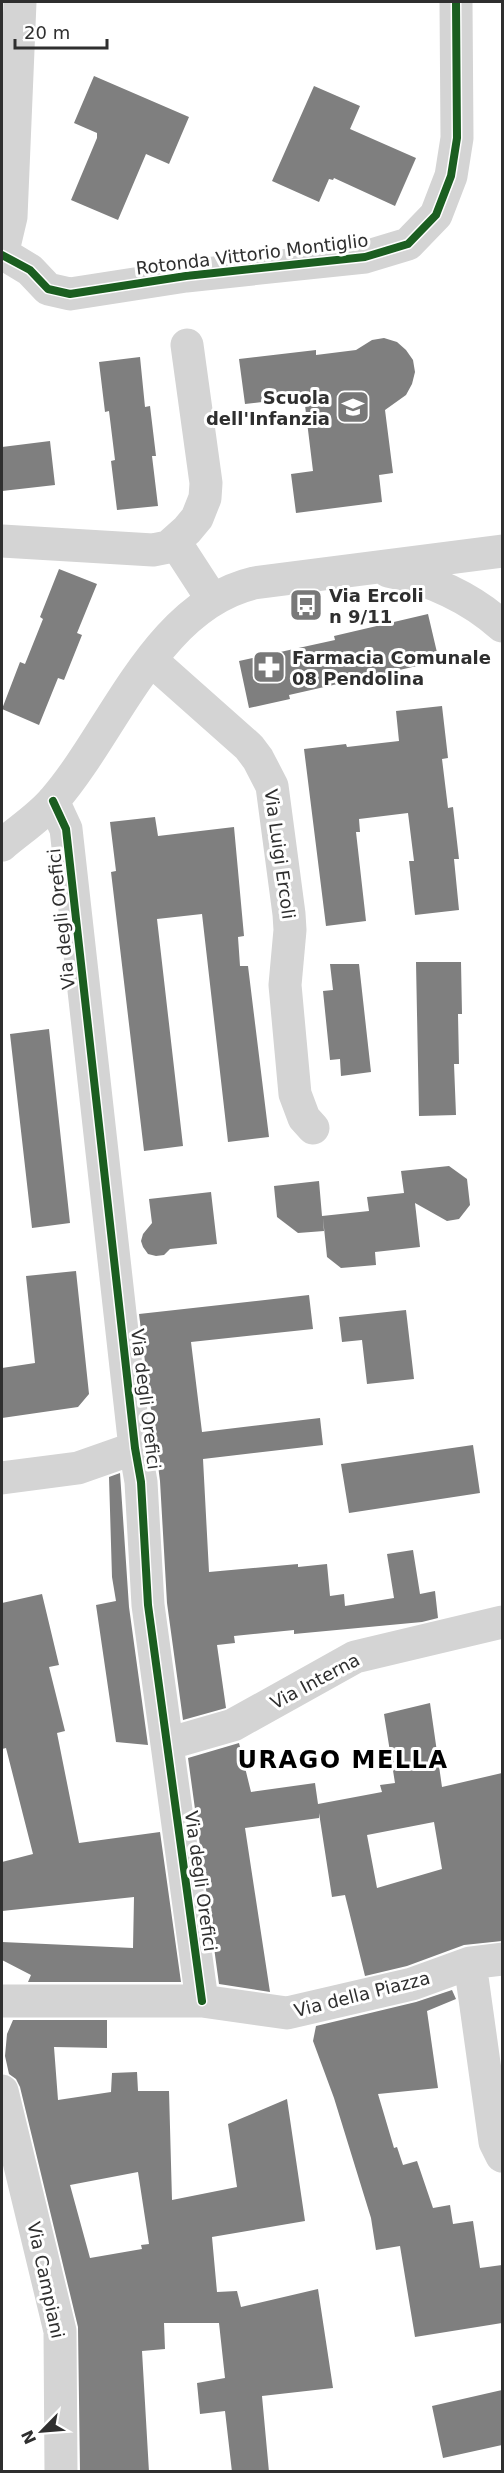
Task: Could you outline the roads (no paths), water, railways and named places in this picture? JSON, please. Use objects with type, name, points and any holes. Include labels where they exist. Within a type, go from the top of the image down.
[{"type":"street","name":"Rotonda Vittorio Montiglio","points":[[20,2],[11,217],[2,254],[30,270],[48,289],[70,294],[186,276],[365,257],[408,244],[436,215],[452,177],[457,138],[456,2]]},
{"type":"street","points":[[2,541],[153,550],[168,547],[175,542],[197,518],[205,498],[206,483],[187,345]]},
{"type":"street","points":[[175,542],[212,599]]},
{"type":"street","points":[[2,845],[53,801],[151,660],[186,619],[212,599],[254,583],[375,569],[502,550]]},
{"type":"street","points":[[375,569],[407,575],[438,586],[468,600],[502,626]]},
{"type":"street","name":"Via Luigi Ercoli","points":[[151,660],[249,747],[272,786],[289,914],[290,930],[285,985],[295,1094],[304,1118],[313,1128]]},
{"type":"street","name":"Via degli Orefici","points":[[53,801],[66,829],[135,1448],[141,1482],[147,1605],[202,2001]]},
{"type":"street","points":[[2,1478],[78,1467],[135,1448]]},
{"type":"street","name":"Via Interna","points":[[167,1744],[233,1725],[355,1657],[502,1622]]},
{"type":"street","name":"Via della Piazza","points":[[2,2001],[202,2001],[286,2013],[412,1984],[470,1963],[502,1959]]},
{"type":"street","points":[[470,1963],[495,2142],[502,2156]]},
{"type":"street","name":"Via Campiani","points":[[2,2091],[60,2331],[61,2472]]},
{"type":"place","name":"Scuola dell'Infanzia","points":[[353,407]]},
{"type":"place","name":"Via Ercoli n 9/11","points":[[306,605]]},
{"type":"place","name":"Farmacia Comunale 08 Pendolina","points":[[269,667]]},
{"type":"district","name":"URAGO MELLA","points":[[343,1760]]}]
